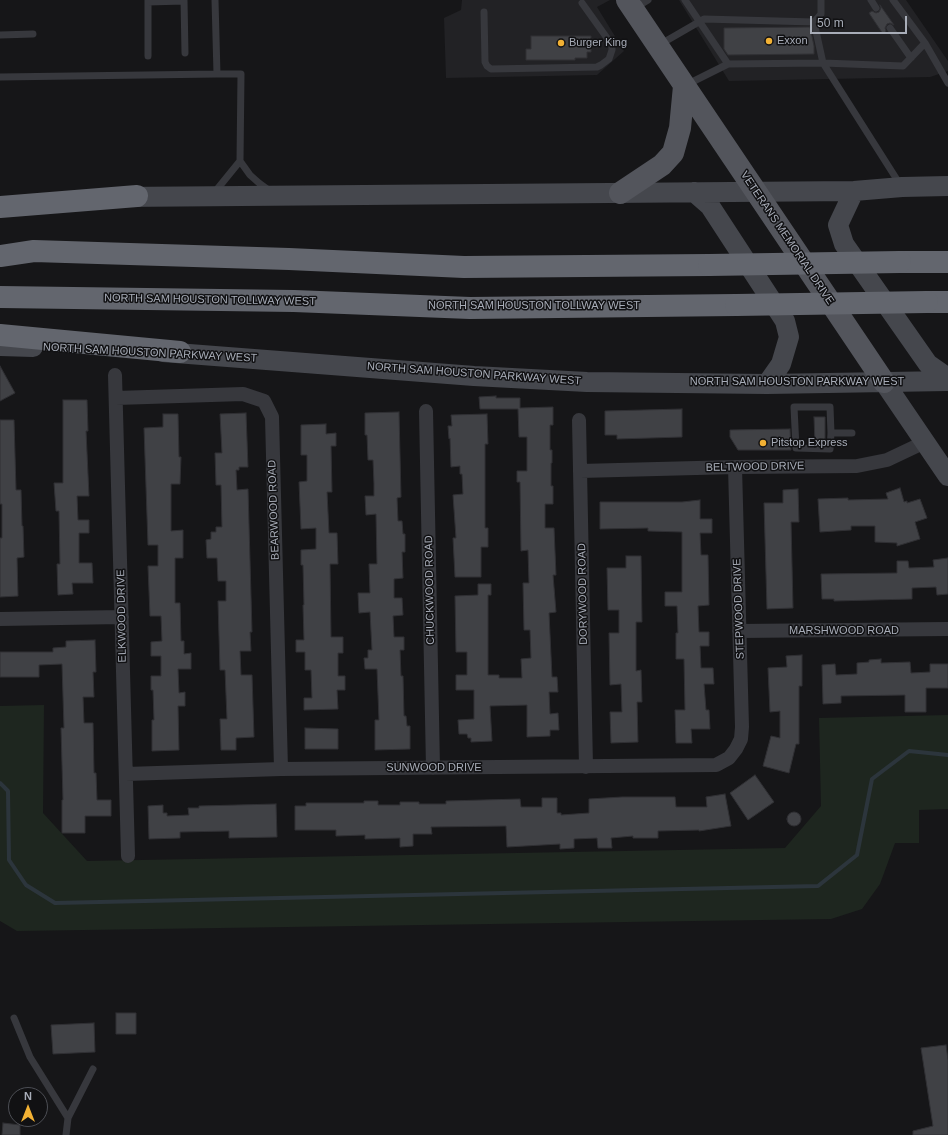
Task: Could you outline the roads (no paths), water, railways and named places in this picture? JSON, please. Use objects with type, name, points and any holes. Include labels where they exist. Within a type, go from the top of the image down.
[{"type":"highway","points":[[0,207],[138,196]]},
{"type":"highway","points":[[0,242],[34,251]]},
{"type":"highway","points":[[0,256],[34,251],[289,259],[464,267],[948,262]]},
{"type":"highway","name":"NORTH SAM HOUSTON TOLLWAY WEST","points":[[0,297],[294,301],[470,308],[937,302]]},
{"type":"highway","points":[[0,335],[180,352]]},
{"type":"main road","name":"VETERANS MEMORIAL DRIVE","points":[[636,3],[658,46],[684,86],[948,476]]},
{"type":"main road","points":[[620,193],[662,165],[673,153],[680,128],[684,86]]},
{"type":"main road","points":[[0,198],[854,191],[948,186]]},
{"type":"main road","points":[[854,191],[838,225],[844,244],[928,364],[948,379]]},
{"type":"main road","points":[[694,192],[710,206],[785,320],[789,337],[780,364],[767,384]]},
{"type":"main road","name":"NORTH SAM HOUSTON PARKWAY WEST","points":[[0,346],[180,352],[474,376],[572,381],[767,384],[884,382],[948,379]]},
{"type":"street","name":"ELKWOOD DRIVE","points":[[115,375],[128,856]]},
{"type":"street","name":"BEARWOOD ROAD","points":[[116,398],[243,394],[264,402],[272,417],[281,770]]},
{"type":"street","name":"CHUCKWOOD ROAD","points":[[426,411],[433,768]]},
{"type":"street","name":"DORYWOOD ROAD","points":[[579,420],[586,767]]},
{"type":"street","name":"BELTWOOD DRIVE","points":[[580,471],[735,467],[857,466],[887,460],[924,442]]},
{"type":"street","name":"STEPWOOD DRIVE","points":[[735,467],[742,727],[741,739],[736,749]]},
{"type":"street","points":[[0,619],[122,617]]},
{"type":"street","name":"MARSHWOOD ROAD","points":[[739,631],[948,629]]},
{"type":"street","name":"SUNWOOD DRIVE","points":[[126,774],[281,770],[716,765],[729,758],[736,749]]},
{"type":"lane","points":[[215,0],[217,74]]},
{"type":"lane","points":[[685,0],[728,64]]},
{"type":"lane","points":[[814,22],[821,14],[821,0]]},
{"type":"lane","points":[[871,0],[876,8]]},
{"type":"lane","points":[[893,0],[924,43],[948,82]]},
{"type":"lane","points":[[148,56],[148,1],[184,1],[185,53]]},
{"type":"lane","points":[[484,12],[485,62],[491,69],[596,67],[609,59],[612,45],[582,3]]},
{"type":"lane","points":[[658,46],[704,19],[814,22]]},
{"type":"lane","points":[[814,22],[823,63],[902,188]]},
{"type":"lane","points":[[890,28],[911,58]]},
{"type":"lane","points":[[0,35],[33,34]]},
{"type":"lane","points":[[684,86],[728,64],[823,63],[903,66],[924,43]]},
{"type":"lane","points":[[0,77],[241,74],[240,161],[250,175],[259,183],[268,190],[280,195]]},
{"type":"lane","points":[[210,196],[217,190],[240,161]]},
{"type":"lane","points":[[794,407],[830,407],[831,433],[830,449],[796,448],[794,407]]},
{"type":"lane","points":[[831,433],[852,433]]},
{"type":"lane","points":[[14,1018],[30,1057],[68,1118]]},
{"type":"lane","points":[[66,1135],[68,1118],[93,1069]]},
{"type":"waterway","points":[[0,783],[8,791],[9,860],[26,885],[55,903],[818,886],[857,855],[872,779],[909,751],[948,755]]},
{"type":"place","name":"Exxon","points":[[769,41]]},
{"type":"place","name":"Burger King","points":[[561,43]]},
{"type":"place","name":"Pitstop Express","points":[[763,443]]}]
